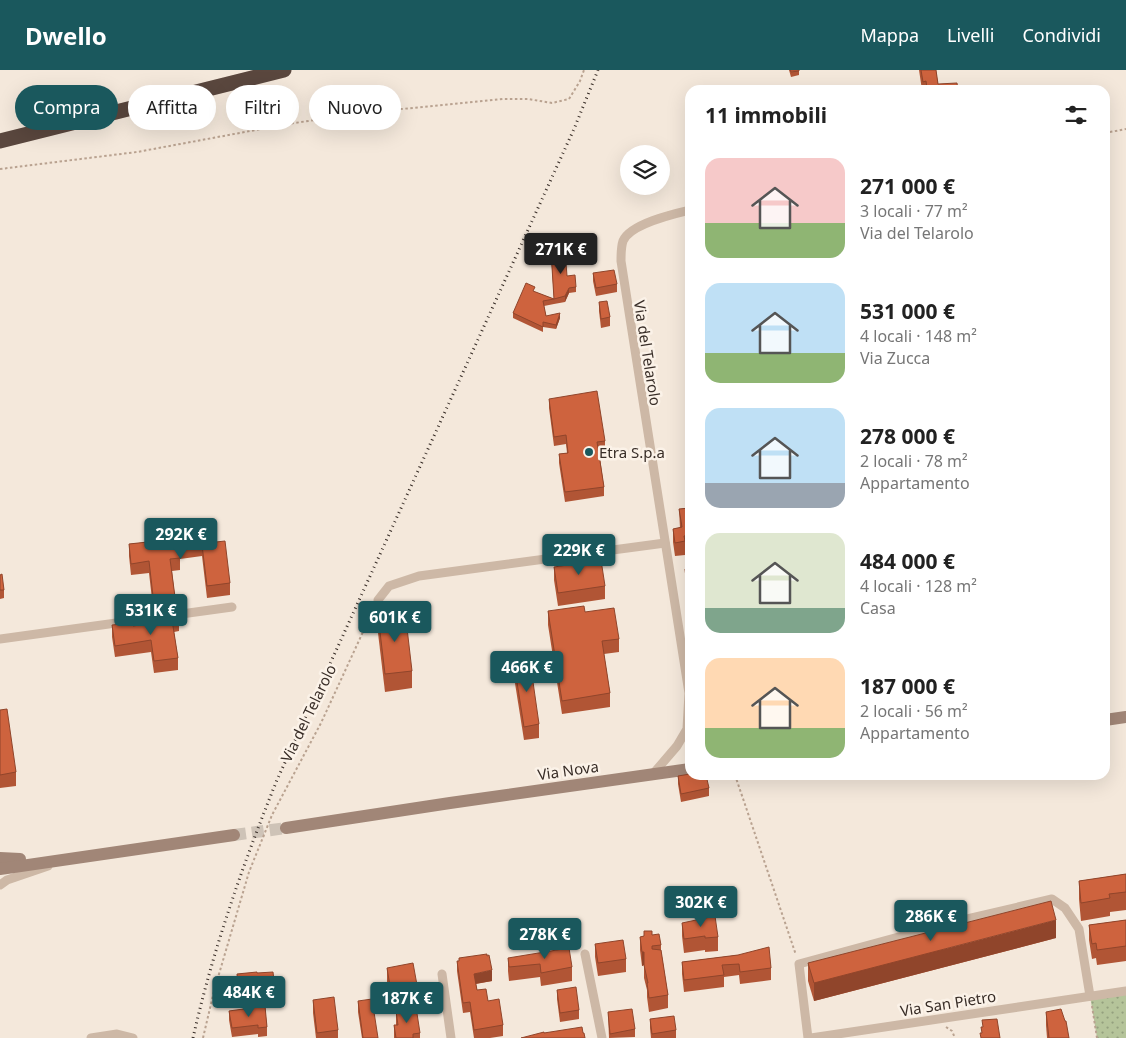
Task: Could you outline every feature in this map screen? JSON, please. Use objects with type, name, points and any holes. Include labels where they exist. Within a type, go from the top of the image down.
[{"type":"highway","points":[[4,139],[284,70]]},
{"type":"street","name":"Via del Telarolo","points":[[685,212],[651,222],[631,231],[624,240],[620,261],[685,662]]},
{"type":"street","points":[[378,600],[388,586],[419,576],[666,543]]},
{"type":"street","points":[[0,638],[232,607]]},
{"type":"street","points":[[1110,719],[1126,717]]},
{"type":"street","points":[[653,774],[685,737]]},
{"type":"street","name":"Via Nova","points":[[286,828],[450,802],[685,769]]},
{"type":"street","points":[[0,869],[234,835]]},
{"type":"street","points":[[0,858],[68,859]]},
{"type":"street","points":[[0,885],[7,880],[68,859]]},
{"type":"street","points":[[799,964],[950,923],[1052,899],[1065,908],[1084,928],[1090,998]]},
{"type":"street","points":[[585,954],[602,1038]]},
{"type":"street","name":"Via San Pietro","points":[[799,964],[810,1038],[1090,998],[1126,991]]},
{"type":"street","points":[[442,974],[451,1038]]},
{"type":"street","points":[[91,1038],[117,1034],[133,1038]]},
{"type":"path","points":[[0,169],[137,152],[288,124],[361,113],[504,99],[528,99],[552,103],[569,99],[580,81],[584,70]]},
{"type":"path","points":[[1110,132],[1126,129]]},
{"type":"path","name":"Via del Telarolo","points":[[203,1038],[214,991],[249,872],[272,815],[321,723],[378,600]]},
{"type":"path","points":[[737,780],[799,964]]},
{"type":"path","points":[[1090,998],[1097,1038]]},
{"type":"path","points":[[945,1027],[952,1030],[955,1038]]},
{"type":"green space","points":[[1126,991],[1126,1038],[1097,1038],[1090,996]]},
{"type":"building","points":[[921,70],[936,70],[938,84],[957,83],[957,85],[927,85],[926,81],[923,82]]},
{"type":"building","points":[[565,250],[567,276],[575,275],[576,287],[569,288],[565,296],[554,299],[551,251]]},
{"type":"building","points":[[614,270],[617,284],[596,288],[593,273]]},
{"type":"building","points":[[526,283],[535,287],[533,291],[554,299],[543,301],[546,316],[560,313],[556,325],[543,322],[543,327],[513,313]]},
{"type":"building","points":[[607,301],[610,317],[601,319],[599,302]]},
{"type":"building","name":"Etra S.p.a","points":[[597,391],[605,441],[597,442],[604,487],[565,492],[559,454],[568,453],[566,435],[554,437],[549,399]]},
{"type":"building","points":[[685,508],[685,541],[675,543],[673,529],[682,527],[679,509]]},
{"type":"building","points":[[214,529],[216,542],[225,541],[230,583],[207,586],[202,545],[179,548],[180,558],[170,559],[175,597],[161,599],[161,595],[153,596],[149,561],[131,564],[129,544],[185,538],[184,534]]},
{"type":"building","points":[[601,560],[605,586],[558,593],[554,567]]},
{"type":"building","points":[[2,574],[4,590],[0,590],[0,575]]},
{"type":"building","points":[[584,606],[585,612],[614,608],[619,639],[602,641],[610,693],[562,701],[548,611]]},
{"type":"building","points":[[178,609],[179,619],[172,620],[178,658],[154,661],[151,640],[115,646],[112,625],[132,623],[133,626],[167,621],[164,621],[163,611]]},
{"type":"building","points":[[405,611],[412,671],[385,674],[378,615]]},
{"type":"building","points":[[530,661],[539,724],[524,727],[514,663]]},
{"type":"building","points":[[7,709],[16,772],[0,775],[0,710]]},
{"type":"building","points":[[685,775],[685,780],[707,780],[709,788],[681,794],[678,776]]},
{"type":"building","points":[[1126,874],[1126,892],[1109,894],[1110,898],[1081,903],[1079,881]]},
{"type":"building","points":[[1051,901],[1056,920],[814,983],[808,963]]},
{"type":"building","points":[[715,916],[718,937],[705,938],[705,936],[684,939],[682,923]]},
{"type":"building","points":[[1126,920],[1126,946],[1097,950],[1096,943],[1092,944],[1089,925]]},
{"type":"building","points":[[644,931],[652,931],[652,935],[659,934],[661,945],[652,946],[652,949],[661,950],[668,995],[649,998],[644,952],[642,952],[640,937],[644,936]]},
{"type":"building","points":[[623,940],[626,959],[598,963],[595,944]]},
{"type":"building","points":[[769,947],[771,968],[740,972],[739,964],[722,965],[724,975],[684,980],[682,962],[738,955]]},
{"type":"building","points":[[569,948],[572,967],[541,973],[540,964],[509,967],[508,958]]},
{"type":"building","points":[[487,954],[487,956],[489,955],[492,970],[474,974],[477,990],[486,989],[488,1001],[499,999],[503,1025],[474,1030],[470,1002],[463,1003],[457,961],[459,961],[459,958]]},
{"type":"building","points":[[413,963],[417,985],[405,987],[404,983],[390,986],[387,968]]},
{"type":"building","points":[[273,972],[276,998],[263,999],[261,992],[247,994],[246,988],[238,989],[237,974]]},
{"type":"building","points":[[576,987],[579,1010],[560,1013],[557,990]]},
{"type":"building","points":[[334,997],[338,1030],[317,1033],[313,1000]]},
{"type":"building","points":[[372,999],[378,1038],[363,1038],[358,1001]]},
{"type":"building","points":[[265,1006],[267,1027],[258,1028],[258,1025],[232,1028],[229,1011]]},
{"type":"building","points":[[416,1007],[420,1033],[413,1034],[413,1038],[396,1038],[394,1025],[398,1025],[396,1011]]},
{"type":"building","points":[[632,1009],[635,1029],[610,1034],[608,1012]]},
{"type":"building","points":[[1061,1009],[1066,1021],[1069,1038],[1049,1038],[1046,1012]]},
{"type":"building","points":[[674,1016],[676,1030],[652,1034],[650,1019]]},
{"type":"building","points":[[997,1019],[1000,1038],[981,1038],[982,1020]]},
{"type":"building","points":[[582,1027],[585,1038],[521,1038],[544,1032]]},
{"type":"tunnel","points":[[234,835],[286,828]]},
{"type":"railway","points":[[193,1038],[219,939],[252,843],[277,780],[574,129],[598,70]]},
{"type":"place","name":"Etra S.p.a","points":[[589,452]]}]
